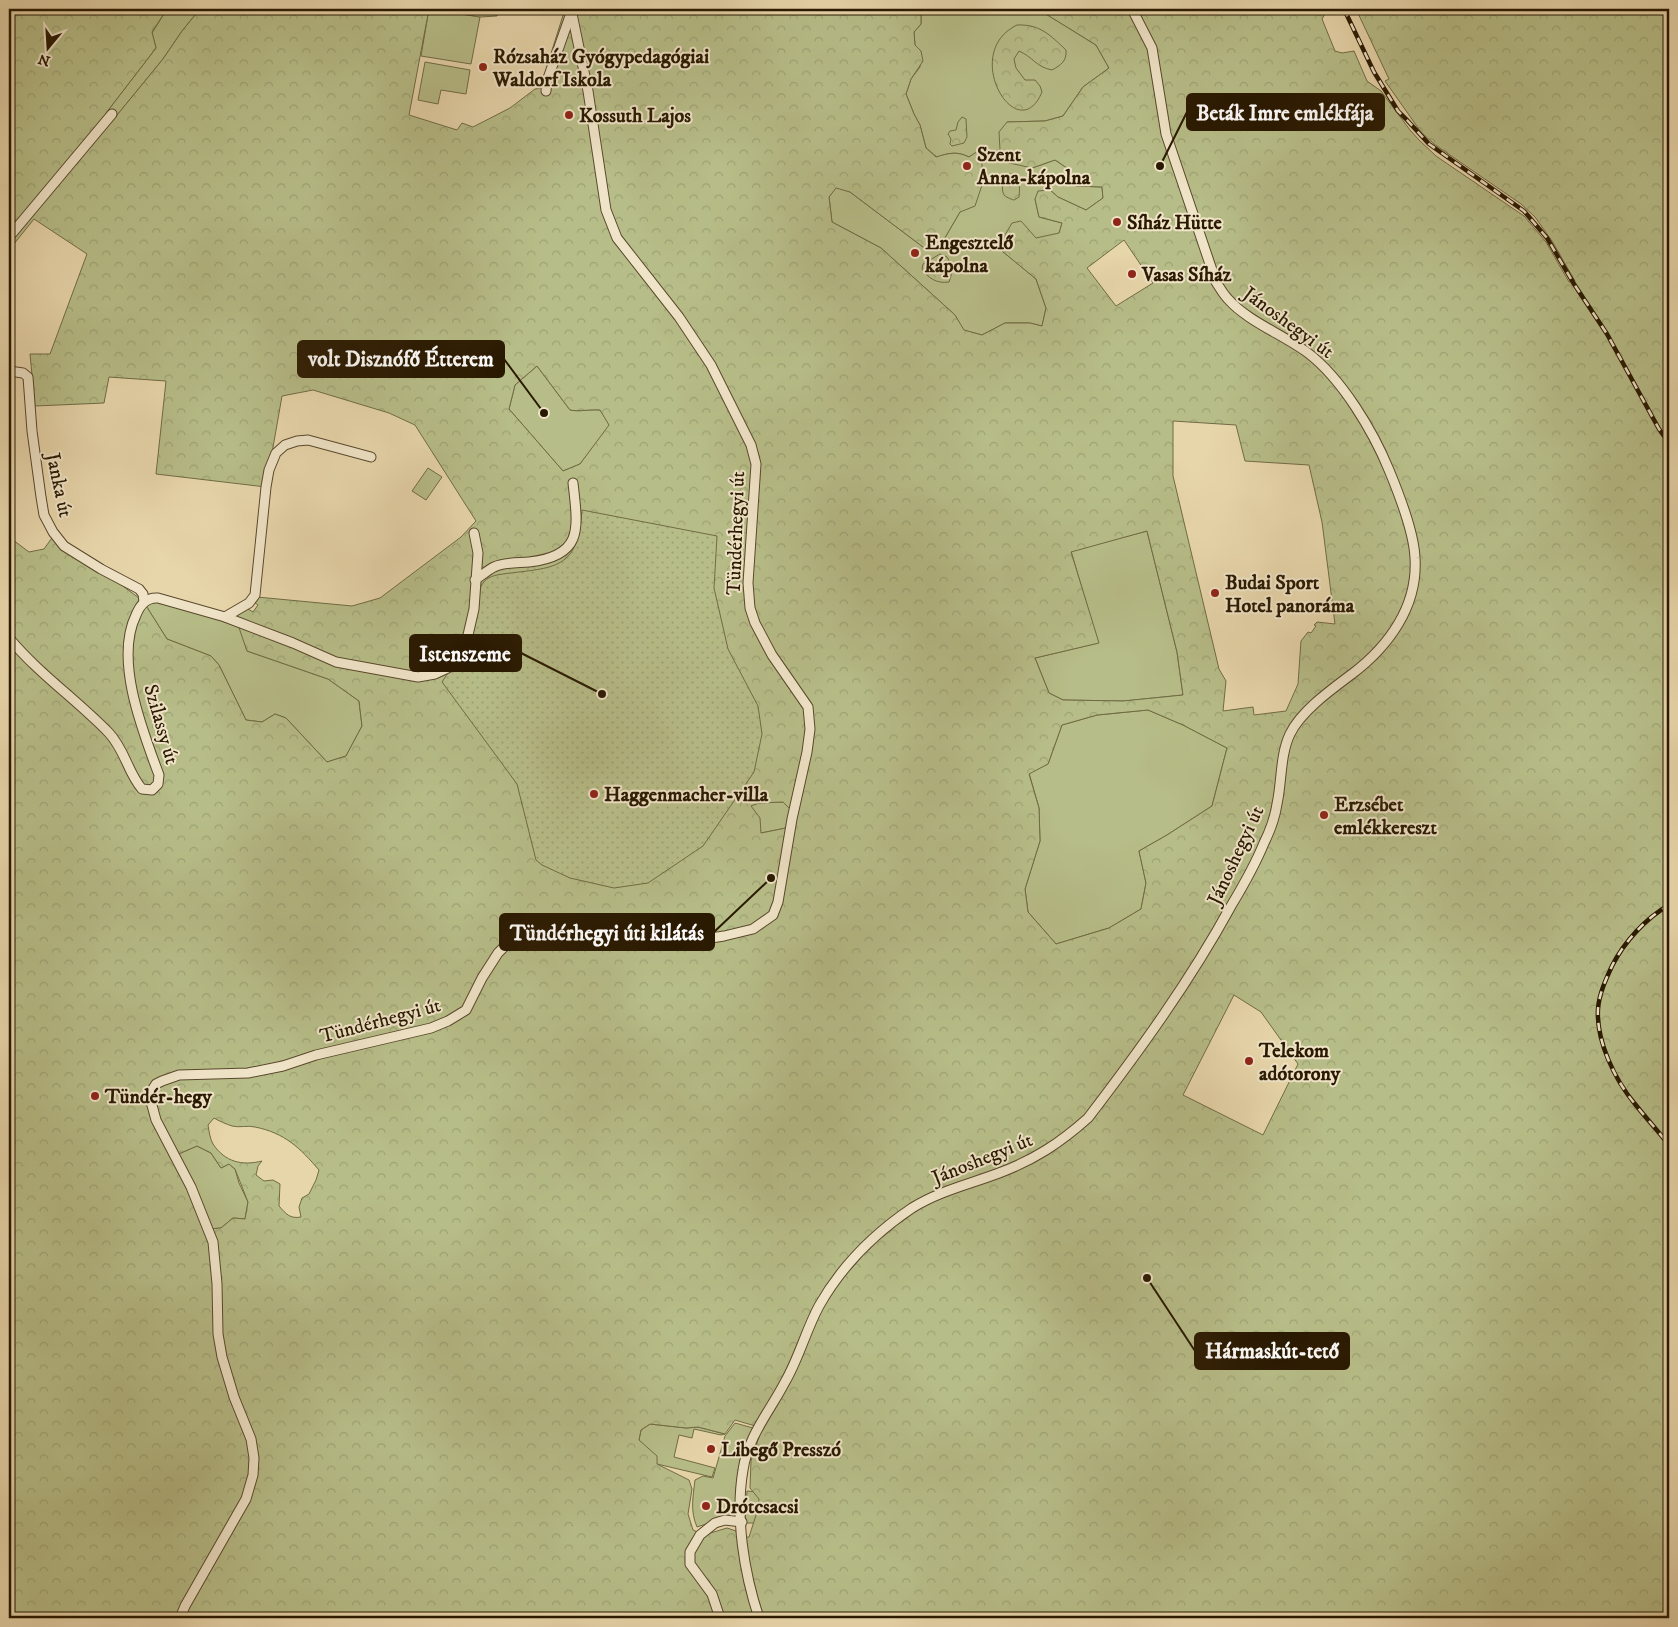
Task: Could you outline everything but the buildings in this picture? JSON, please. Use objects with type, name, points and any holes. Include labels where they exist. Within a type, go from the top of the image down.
[{"type":"street","name":"Jánoshegyi út","points":[[759,1618],[747,1579],[743,1551],[741,1491],[743,1468],[757,1429],[793,1368],[816,1313],[831,1288],[843,1271],[865,1247],[889,1225],[913,1208],[950,1189],[997,1174],[1039,1155],[1069,1135],[1088,1118],[1196,968],[1246,881],[1264,843],[1277,805],[1286,744],[1295,724],[1382,648],[1397,627],[1412,588],[1415,573],[1415,557],[1406,517],[1381,452],[1351,401],[1334,377],[1321,364],[1307,353],[1237,309],[1226,298],[1216,282],[1166,134],[1152,48],[1132,9]]},
{"type":"street","points":[[546,92],[571,10]]},
{"type":"street","name":"Tündérhegyi út","points":[[180,1618],[246,1499],[253,1474],[254,1458],[251,1439],[234,1397],[232,1385],[222,1357],[218,1334],[217,1284],[213,1242],[191,1187],[156,1120],[150,1098],[153,1088],[162,1081],[179,1075],[248,1073],[283,1066],[316,1055],[431,1028],[448,1022],[466,1010],[498,952],[512,942],[533,939],[595,943],[684,942],[724,936],[752,929],[773,915],[778,902],[792,819],[808,752],[810,729],[808,707],[772,655],[755,623],[750,608],[748,583],[756,464],[751,445],[711,365],[679,317],[617,238],[606,210],[588,91],[571,10]]},
{"type":"street","points":[[9,237],[112,114]]},
{"type":"street","name":"Janka út","points":[[9,371],[23,373],[28,377],[32,431],[41,497],[44,515],[53,532],[64,546],[100,569],[139,589],[143,594],[144,602]]},
{"type":"street","points":[[225,617],[249,603],[254,595],[266,487],[269,470],[276,453],[285,445],[308,440],[371,457]]},
{"type":"street","points":[[475,580],[494,567],[543,560],[563,553],[575,537],[576,512],[573,483]]},
{"type":"street","points":[[144,602],[151,598],[158,598],[225,617],[293,642],[336,662],[418,677],[436,674],[448,668],[468,636],[474,609],[478,553],[474,533]]},
{"type":"street","name":"Szilassy út","points":[[9,638],[45,676],[109,734],[122,751],[142,789],[152,790],[158,784],[159,775],[137,709],[131,683],[127,647],[132,622],[144,602]]},
{"type":"street","points":[[720,1618],[712,1594],[690,1564],[690,1552],[700,1535],[715,1523],[725,1520],[742,1522]]},
{"type":"green space","points":[[9,9],[167,9],[152,32],[156,48],[106,113],[113,120],[163,59],[200,9],[429,9],[409,115],[457,130],[462,123],[473,127],[510,108],[535,89],[542,88],[565,9],[924,9],[921,14],[921,24],[914,32],[915,45],[921,51],[923,61],[911,79],[906,94],[920,125],[926,148],[936,157],[953,153],[969,157],[981,149],[983,182],[975,206],[960,212],[943,241],[927,250],[850,192],[836,188],[829,197],[832,222],[881,248],[955,315],[964,330],[982,335],[1005,323],[1030,323],[1042,326],[1046,308],[1036,279],[1002,251],[1005,235],[1012,223],[1021,221],[1036,238],[1059,233],[1062,223],[1039,217],[1035,199],[1038,191],[1050,190],[1058,197],[1086,210],[1103,198],[1102,187],[1076,186],[1066,179],[1067,168],[1055,160],[1032,168],[1005,162],[1000,150],[999,132],[1007,122],[1045,121],[1063,116],[1083,87],[1109,68],[1096,45],[1041,11],[1041,9],[1334,9],[1326,12],[1322,19],[1335,51],[1342,53],[1354,51],[1367,81],[1381,91],[1410,130],[1436,156],[1524,216],[1546,242],[1569,282],[1575,281],[1552,241],[1535,217],[1521,204],[1434,144],[1421,132],[1385,81],[1389,79],[1356,9],[1669,9],[1669,1618],[9,1618],[9,537],[29,552],[44,549],[54,535],[143,601],[167,639],[211,656],[219,665],[246,720],[262,722],[275,714],[286,718],[327,762],[346,756],[362,726],[359,701],[328,679],[247,651],[235,616],[248,609],[253,612],[258,605],[254,602],[257,597],[352,606],[380,598],[461,537],[476,521],[415,425],[389,413],[313,390],[282,396],[266,487],[156,474],[166,381],[109,377],[104,403],[35,406],[30,354],[50,354],[87,254],[34,219],[9,250]],"holes":[[[1124,240],[1153,283],[1116,306],[1087,268]],[[537,366],[570,410],[600,410],[609,425],[580,464],[563,471],[509,409],[515,385]],[[1173,421],[1236,425],[1245,461],[1309,465],[1322,522],[1335,624],[1317,622],[1311,633],[1308,632],[1301,641],[1298,684],[1286,711],[1254,715],[1253,707],[1223,711],[1226,681],[1219,669],[1173,476]],[[1147,531],[1177,652],[1183,695],[1123,701],[1063,700],[1049,693],[1035,658],[1099,643],[1071,552]],[[1148,710],[1183,725],[1227,748],[1212,806],[1139,851],[1146,883],[1141,909],[1109,928],[1056,944],[1028,912],[1025,889],[1040,841],[1039,808],[1029,774],[1048,764],[1062,725],[1097,715]],[[783,802],[791,810],[786,828],[761,833],[760,818],[751,806],[759,803]],[[1234,995],[1261,1012],[1298,1064],[1263,1135],[1183,1095]],[[214,1118],[232,1126],[252,1126],[266,1130],[291,1142],[319,1170],[309,1194],[302,1198],[299,1207],[301,1217],[288,1215],[279,1206],[280,1184],[273,1180],[264,1181],[256,1175],[258,1166],[262,1161],[241,1163],[229,1159],[218,1150],[210,1137],[208,1125]],[[197,1146],[211,1153],[221,1168],[229,1164],[235,1169],[248,1202],[245,1219],[233,1218],[221,1228],[209,1229],[174,1156]],[[735,1420],[762,1428],[751,1461],[750,1488],[759,1499],[758,1509],[749,1537],[739,1538],[736,1531],[727,1528],[704,1535],[693,1530],[688,1514],[692,1489],[689,1480],[657,1464],[657,1456],[639,1440],[641,1430],[650,1424],[686,1428],[698,1427],[725,1434]]]},
{"type":"green space","points":[[167,9],[200,9],[163,59],[113,120],[106,113],[156,48],[152,33]]},
{"type":"green space","points":[[429,9],[480,17],[471,64],[421,56]]},
{"type":"green space","points":[[432,9],[498,9],[497,16],[480,17]]},
{"type":"green space","points":[[924,9],[1041,9],[1041,11],[1096,45],[1109,68],[1083,87],[1063,116],[1045,121],[1007,122],[1032,168],[1055,160],[1067,168],[1066,179],[1076,186],[1102,187],[1103,198],[1086,210],[1058,197],[1050,190],[1035,199],[1039,217],[1062,223],[1059,234],[1036,239],[1002,251],[1036,279],[1046,308],[1042,326],[1030,323],[1005,323],[982,335],[963,330],[955,315],[881,248],[832,222],[829,197],[836,187],[850,192],[927,250],[943,241],[960,212],[981,150],[969,157],[953,153],[937,157],[926,148],[920,125],[906,94],[911,79],[920,67],[921,52],[915,45],[914,32],[921,24],[921,14]]},
{"type":"green space","points":[[1017,25],[1032,26],[1050,35],[1066,50],[1066,57],[1063,62],[1052,70],[1042,67],[1019,51],[1014,59],[1016,68],[1025,80],[1035,80],[1042,92],[1032,107],[1020,110],[1008,104],[999,91],[993,74],[993,55],[1000,38]]},
{"type":"green space","points":[[425,62],[470,70],[466,94],[441,90],[438,104],[418,100]]},
{"type":"green space","points":[[962,117],[966,119],[967,137],[964,143],[952,146],[948,134],[950,131],[956,130],[958,122]]},
{"type":"green space","points":[[1007,174],[1013,174],[1019,184],[1019,197],[1014,200],[1003,194],[1003,182]]},
{"type":"green space","points":[[940,254],[947,257],[951,266],[952,272],[949,282],[933,280],[922,269],[923,264]]},
{"type":"green space","points":[[537,366],[570,410],[600,410],[610,425],[580,464],[563,471],[509,409],[515,385]]},
{"type":"green space","points":[[428,468],[442,477],[426,500],[412,491]]},
{"type":"green space","points":[[582,510],[717,536],[714,588],[728,649],[758,706],[762,734],[754,772],[703,846],[648,883],[614,888],[570,878],[542,865],[536,860],[517,784],[442,682],[464,647],[477,595],[485,581],[497,575],[537,570],[560,562],[569,555],[575,545],[580,530]]},
{"type":"green space","points":[[1147,531],[1177,652],[1183,695],[1124,701],[1063,700],[1049,693],[1035,658],[1098,643],[1071,551]]},
{"type":"green space","points":[[143,601],[163,601],[240,627],[247,651],[328,679],[359,701],[362,726],[346,756],[327,762],[286,718],[275,714],[262,722],[246,720],[219,665],[211,656],[167,639]]},
{"type":"green space","points":[[1148,710],[1183,725],[1227,748],[1212,806],[1139,851],[1146,883],[1141,909],[1109,928],[1056,944],[1028,912],[1025,889],[1040,841],[1039,808],[1029,773],[1048,764],[1062,725],[1097,715]]},
{"type":"green space","points":[[783,802],[791,810],[786,828],[761,833],[750,806],[759,803]]},
{"type":"green space","points":[[197,1146],[211,1153],[221,1168],[229,1164],[235,1169],[248,1202],[245,1219],[233,1218],[221,1228],[209,1229],[174,1156]]},
{"type":"green space","points":[[735,1423],[753,1428],[741,1454],[736,1490],[736,1514],[697,1527],[693,1510],[695,1480],[703,1476],[713,1478],[725,1436]]},
{"type":"green space","points":[[650,1424],[686,1428],[698,1427],[725,1434],[721,1435],[694,1429],[692,1438],[679,1435],[674,1457],[715,1468],[712,1477],[657,1464],[639,1440],[641,1430]]},
{"type":"green space","points":[[747,1491],[788,1495],[755,1523],[745,1523]]},
{"type":"railway","points":[[1344,9],[1374,72],[1398,111],[1429,144],[1524,211],[1547,238],[1607,334],[1659,429],[1669,443]]},
{"type":"railway","points":[[1669,905],[1660,910],[1636,931],[1623,948],[1605,981],[1598,1009],[1600,1034],[1608,1060],[1620,1084],[1669,1145]]},
{"type":"place","name":"Rózsaház Gyógypedagógiai Waldorf Iskola","points":[[483,67]]},
{"type":"place","name":"Kossuth Lajos","points":[[569,115]]},
{"type":"place","name":"Szent Anna-kápolna","points":[[967,166]]},
{"type":"place","name":"Beták Imre emlékfája","points":[[1160,166]]},
{"type":"place","name":"Síház Hütte","points":[[1117,222]]},
{"type":"place","name":"Engesztelő kápolna","points":[[915,253]]},
{"type":"place","name":"Vasas Síház","points":[[1132,274]]},
{"type":"place","name":"volt Disznófő Étterem","points":[[544,413]]},
{"type":"place","name":"Budai Sport Hotel panoráma","points":[[1215,593]]},
{"type":"place","name":"Istenszeme","points":[[602,694]]},
{"type":"place","name":"Haggenmacher-villa","points":[[594,794]]},
{"type":"place","name":"Erzsébet emlékkereszt","points":[[1324,815]]},
{"type":"place","name":"Tündérhegyi úti kilátás","points":[[771,878]]},
{"type":"place","name":"Telekom adótorony","points":[[1249,1061]]},
{"type":"place","name":"Tündér-hegy","points":[[95,1096]]},
{"type":"place","name":"Hármaskút-tető","points":[[1147,1278]]},
{"type":"place","name":"Libegő Presszó","points":[[711,1449]]},
{"type":"place","name":"Drótcsacsi","points":[[706,1506]]}]
